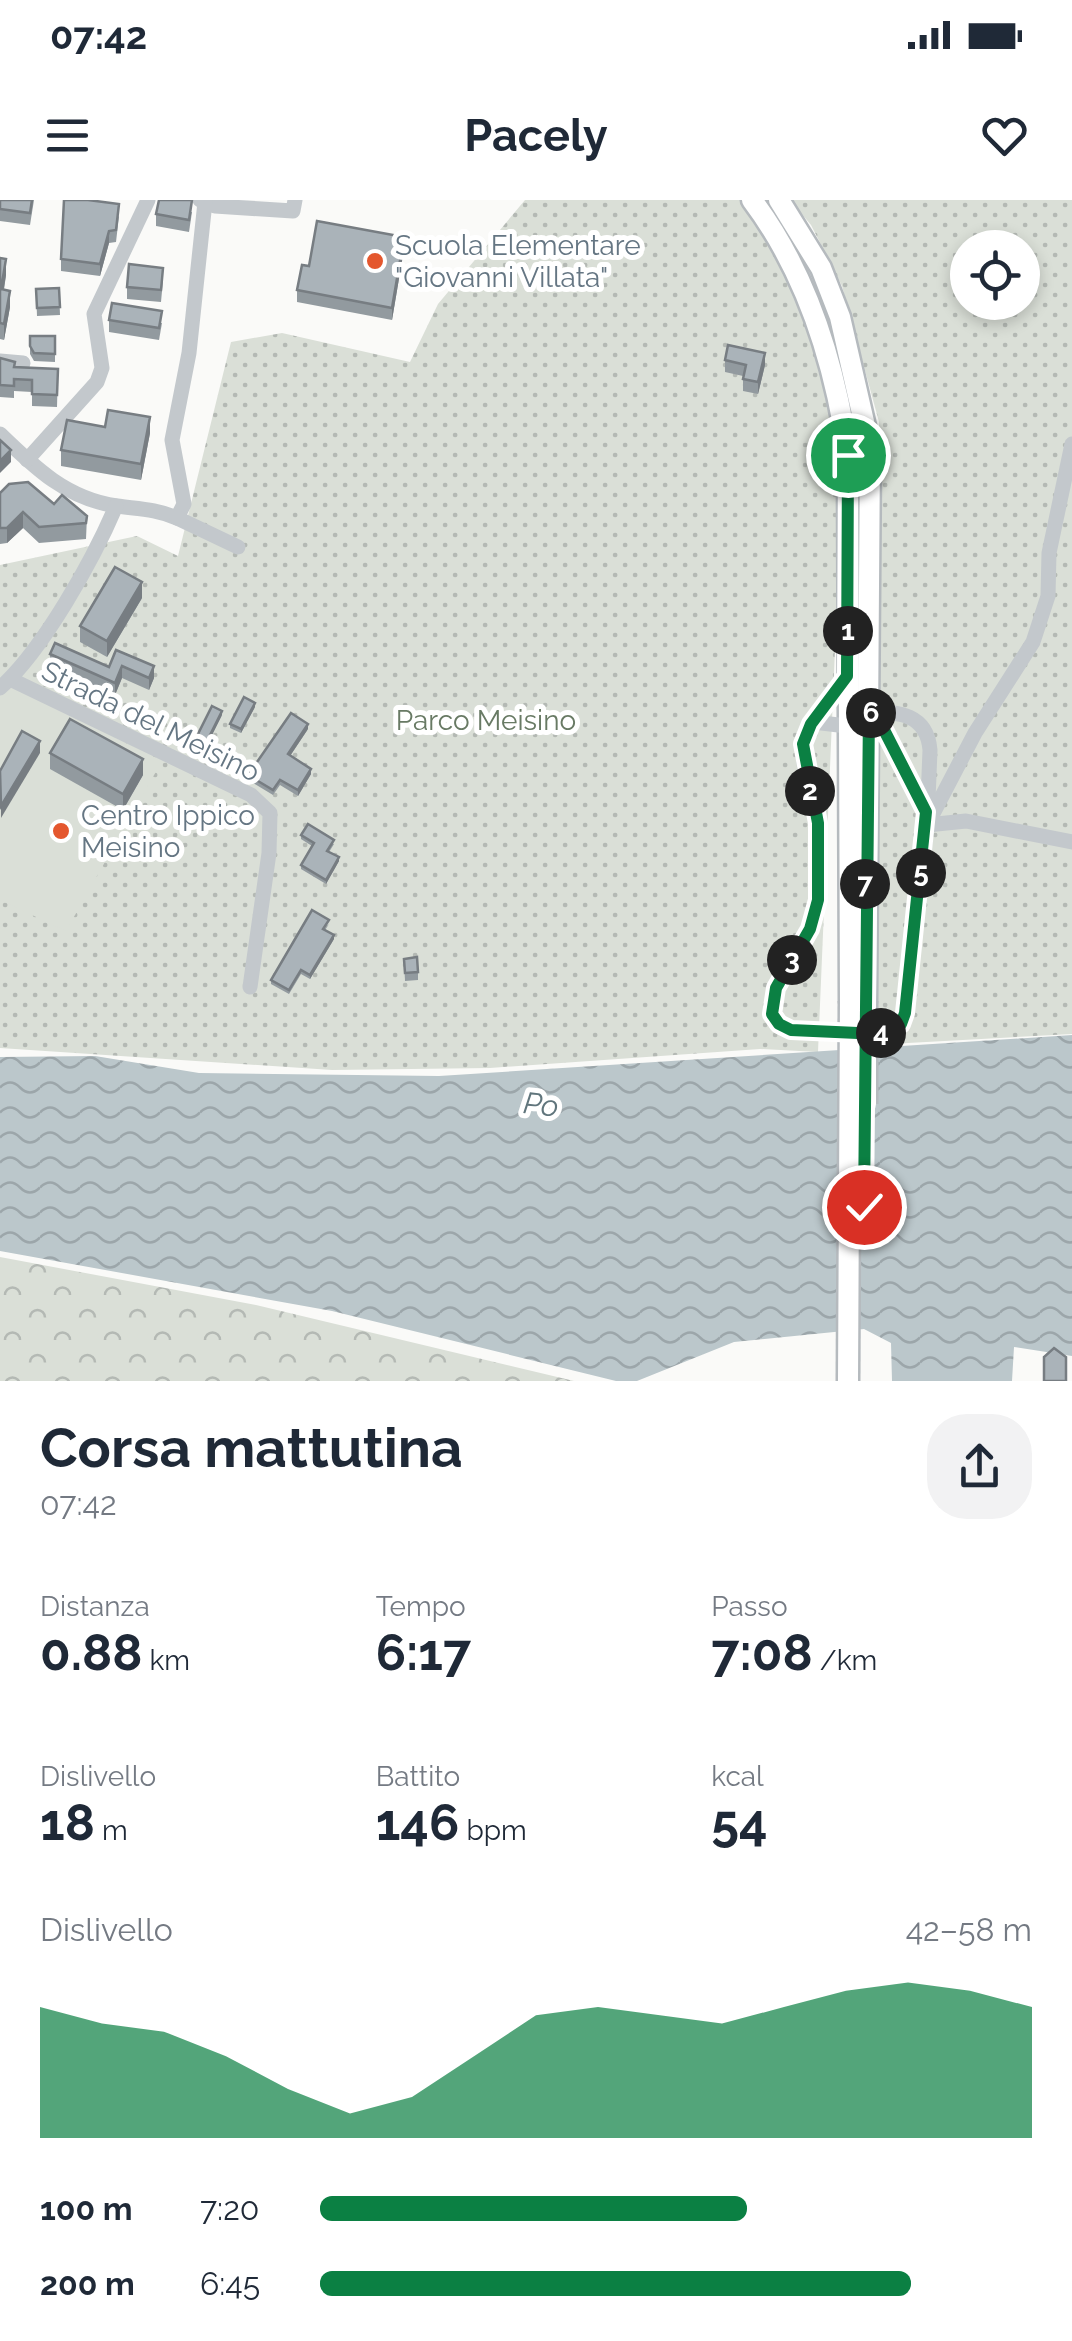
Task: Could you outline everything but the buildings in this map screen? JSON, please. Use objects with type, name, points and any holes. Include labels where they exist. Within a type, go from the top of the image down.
[{"type":"main road","points":[[752,200],[799,280],[839,391],[848,455],[847,726],[858,1001],[862,1381]]},
{"type":"main road","points":[[779,200],[821,268],[840,317],[870,448],[869,711],[848,1381]]},
{"type":"street","points":[[26,460],[98,382],[102,368],[94,314],[148,200]]},
{"type":"street","points":[[178,518],[184,504],[172,440],[213,202],[293,211],[295,200]]},
{"type":"street","points":[[0,361],[23,363]]},
{"type":"street","points":[[0,434],[59,486],[116,506],[154,508],[238,548]]},
{"type":"street","points":[[926,819],[1032,642],[1048,596],[1049,554],[1072,444]]},
{"type":"street","name":"Strada del Meisino","points":[[116,506],[96,552],[5,684],[250,795],[270,813],[269,853],[250,987]]},
{"type":"street","points":[[847,676],[813,722],[802,753],[818,823],[818,900],[810,929],[776,988],[772,1014],[779,1024],[791,1030],[880,1034],[901,1024],[926,819],[930,750],[924,727],[906,714],[869,711]]},
{"type":"street","points":[[869,711],[880,722],[926,819]]},
{"type":"street","points":[[813,722],[847,726]]},
{"type":"street","points":[[926,819],[966,822],[1072,842]]},
{"type":"green space","name":"Parco Meisino","points":[[525,200],[743,200],[774,246],[821,355],[843,460],[818,1052],[760,1049],[490,1068],[332,1070],[0,1048],[0,565],[137,536],[178,556],[231,342],[282,333],[410,362],[438,304]]},
{"type":"green space","points":[[790,200],[1072,200],[1072,1034],[871,1045],[878,911],[879,422],[842,286],[811,225]]},
{"type":"green space","name":"Centro Ippico Meisino","points":[[15,688],[162,761],[66,931],[0,900],[0,699]]},
{"type":"green space","points":[[0,1257],[256,1305],[574,1381],[0,1381]]},
{"type":"water","name":"Po","points":[[1072,1035],[1072,1356],[1014,1347],[1012,1381],[892,1381],[891,1343],[864,1329],[734,1342],[637,1381],[616,1381],[332,1311],[0,1251],[0,1057],[95,1056],[199,1073],[439,1076]]},
{"type":"place","name":"Scuola Elementare \"Giovanni Villata\"","points":[[375,261]]},
{"type":"place","name":"Centro Ippico Meisino","points":[[61,831]]},
{"type":"route","points":[[848,455],[847,676],[806,732],[802,753],[818,823],[818,900],[810,929],[776,988],[772,1014],[779,1024],[791,1030],[819,1032],[880,1034],[901,1024],[905,1013],[926,812],[880,722],[869,711],[864,936],[866,1013],[866,1059],[864,1207]]}]
